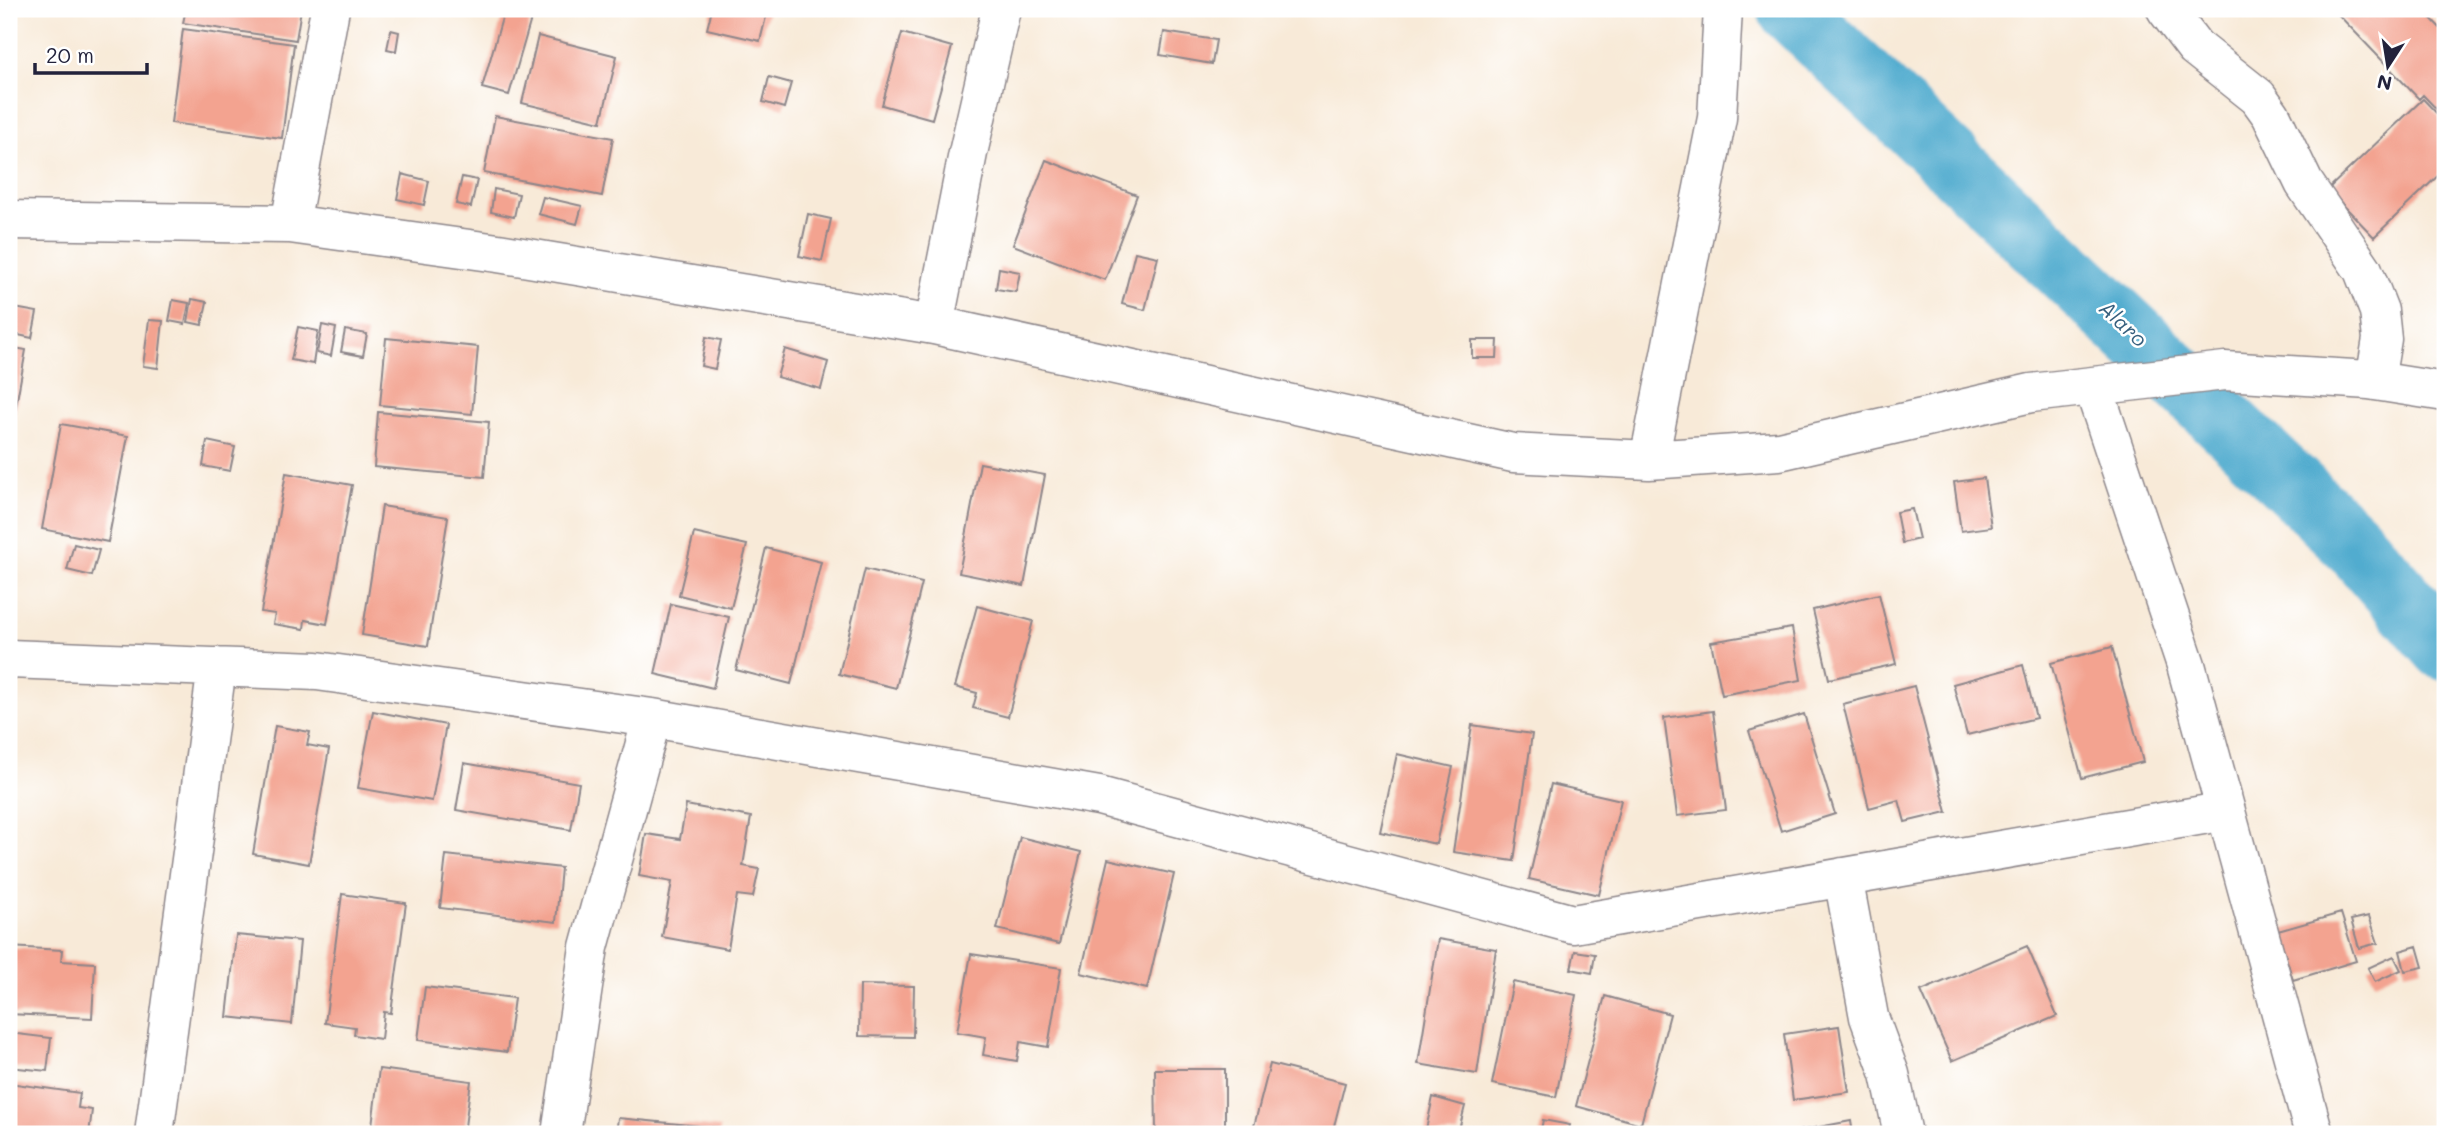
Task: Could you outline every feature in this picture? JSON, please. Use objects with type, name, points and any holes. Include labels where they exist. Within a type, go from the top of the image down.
[{"type":"street","points":[[290,224],[330,9]]},
{"type":"street","points":[[934,325],[968,153],[1001,9]]},
{"type":"street","points":[[1649,460],[1717,118],[1723,9]]},
{"type":"street","points":[[2166,9],[2195,47],[2258,97],[2272,115],[2304,183],[2363,270],[2379,312],[2382,339],[2375,381]]},
{"type":"street","points":[[9,220],[290,224],[498,253],[934,325],[1513,453],[1649,460],[1779,451],[2031,393],[2225,371],[2375,381],[2445,392]]},
{"type":"street","points":[[2093,386],[2186,665],[2314,1134]]},
{"type":"street","points":[[9,659],[317,671],[652,719],[1099,796],[1573,924],[2226,811]]},
{"type":"street","points":[[153,1134],[217,667]]},
{"type":"street","points":[[561,1134],[589,947],[652,719]]},
{"type":"street","points":[[1843,877],[1869,1017],[1890,1074],[1903,1134]]},
{"type":"building","points":[[186,9],[301,9],[296,40],[183,23]]},
{"type":"building","points":[[712,9],[768,9],[760,41],[707,29]]},
{"type":"building","points":[[2333,9],[2422,9],[2445,33],[2445,118],[2423,95],[2419,99]]},
{"type":"building","points":[[504,11],[531,19],[509,95],[482,88]]},
{"type":"building","points":[[183,29],[294,44],[282,138],[171,123]]},
{"type":"building","points":[[391,30],[399,32],[396,51],[387,49]]},
{"type":"building","points":[[1164,32],[1216,40],[1212,64],[1160,55]]},
{"type":"building","points":[[902,33],[952,47],[932,119],[882,105]]},
{"type":"building","points":[[538,36],[617,56],[601,122],[522,103]]},
{"type":"building","points":[[769,77],[791,83],[784,108],[763,102]]},
{"type":"building","points":[[2423,99],[2445,122],[2445,169],[2374,237],[2328,189]]},
{"type":"building","points":[[495,116],[613,138],[602,196],[484,173]]},
{"type":"building","points":[[1046,160],[1137,195],[1105,280],[1013,245]]},
{"type":"building","points":[[402,174],[429,181],[424,205],[397,199]]},
{"type":"building","points":[[462,177],[477,180],[471,207],[456,204]]},
{"type":"building","points":[[494,189],[519,194],[514,217],[491,212]]},
{"type":"building","points":[[543,197],[582,206],[577,224],[538,214]]},
{"type":"building","points":[[808,214],[831,219],[822,261],[799,256]]},
{"type":"building","points":[[1135,252],[1158,257],[1145,310],[1122,304]]},
{"type":"building","points":[[999,268],[1020,272],[1016,292],[996,289]]},
{"type":"building","points":[[192,299],[207,302],[202,325],[188,322]]},
{"type":"building","points":[[173,300],[189,303],[185,324],[169,321]]},
{"type":"building","points":[[9,307],[37,312],[32,338],[9,333]]},
{"type":"building","points":[[149,320],[163,321],[158,368],[143,366]]},
{"type":"building","points":[[322,325],[336,328],[331,356],[317,353]]},
{"type":"building","points":[[298,327],[318,331],[313,364],[291,360]]},
{"type":"building","points":[[345,330],[367,334],[363,356],[341,352]]},
{"type":"building","points":[[706,337],[721,340],[715,369],[701,366]]},
{"type":"building","points":[[386,338],[478,347],[472,414],[380,405]]},
{"type":"building","points":[[1472,340],[1498,340],[1497,358],[1472,358]]},
{"type":"building","points":[[9,347],[26,350],[10,439],[9,439]]},
{"type":"building","points":[[785,349],[828,362],[821,389],[777,377]]},
{"type":"building","points":[[378,412],[489,422],[484,477],[374,467]]},
{"type":"building","points":[[61,424],[128,436],[108,542],[42,529]]},
{"type":"building","points":[[207,441],[235,447],[230,471],[203,466]]},
{"type":"building","points":[[980,463],[1045,475],[1024,586],[959,573]]},
{"type":"building","points":[[286,473],[352,485],[327,624],[305,620],[304,629],[273,624],[275,614],[261,612]]},
{"type":"building","points":[[1984,478],[1991,527],[1961,531],[1954,482]]},
{"type":"building","points":[[382,506],[448,517],[428,646],[362,635]]},
{"type":"building","points":[[1912,509],[1919,539],[1902,543],[1896,512]]},
{"type":"building","points":[[694,533],[747,545],[731,608],[679,595]]},
{"type":"building","points":[[74,544],[99,550],[92,576],[67,570]]},
{"type":"building","points":[[766,548],[821,562],[791,684],[736,670]]},
{"type":"building","points":[[865,569],[922,583],[896,688],[839,674]]},
{"type":"building","points":[[1879,594],[1896,664],[1829,679],[1813,610]]},
{"type":"building","points":[[671,604],[729,617],[713,688],[655,674]]},
{"type":"building","points":[[977,606],[1033,621],[1008,717],[973,708],[977,693],[955,687]]},
{"type":"building","points":[[1792,628],[1801,680],[1722,695],[1711,642]]},
{"type":"building","points":[[2112,647],[2143,762],[2082,778],[2051,663]]},
{"type":"building","points":[[2023,665],[2036,718],[1967,735],[1953,684]]},
{"type":"building","points":[[1914,686],[1947,812],[1905,822],[1899,800],[1869,808],[1843,704]]},
{"type":"building","points":[[373,711],[446,725],[432,801],[358,788]]},
{"type":"building","points":[[1713,711],[1726,810],[1677,816],[1664,718]]},
{"type":"building","points":[[1804,714],[1835,814],[1781,831],[1749,731]]},
{"type":"building","points":[[1472,725],[1532,734],[1514,861],[1453,852]]},
{"type":"building","points":[[275,726],[310,732],[307,745],[329,749],[309,864],[253,854]]},
{"type":"building","points":[[1397,754],[1453,767],[1436,844],[1380,832]]},
{"type":"building","points":[[464,763],[579,783],[571,830],[456,810]]},
{"type":"building","points":[[1551,784],[1621,800],[1599,895],[1529,879]]},
{"type":"building","points":[[686,805],[751,817],[743,866],[759,869],[753,897],[737,895],[728,949],[662,937],[672,882],[639,876],[646,834],[680,839]]},
{"type":"building","points":[[1020,837],[1081,852],[1059,944],[997,929]]},
{"type":"building","points":[[446,855],[561,868],[556,922],[440,908]]},
{"type":"building","points":[[1108,859],[1174,874],[1147,989],[1081,973]]},
{"type":"building","points":[[342,894],[406,903],[391,1013],[384,1012],[381,1039],[354,1035],[355,1027],[325,1023]]},
{"type":"building","points":[[2341,913],[2356,961],[2293,980],[2278,931]]},
{"type":"building","points":[[2369,916],[2378,943],[2359,948],[2351,920]]},
{"type":"building","points":[[236,935],[300,941],[292,1024],[227,1017]]},
{"type":"building","points":[[1438,939],[1496,949],[1477,1074],[1418,1064]]},
{"type":"building","points":[[2027,946],[2057,1016],[1952,1061],[1921,991]]},
{"type":"building","points":[[2417,946],[2423,967],[2405,971],[2400,951]]},
{"type":"building","points":[[9,947],[62,950],[61,961],[95,963],[92,1018],[9,1014]]},
{"type":"building","points":[[1575,951],[1595,954],[1592,973],[1571,969]]},
{"type":"building","points":[[971,954],[1061,968],[1048,1047],[1020,1042],[1017,1061],[983,1055],[986,1037],[957,1032]]},
{"type":"building","points":[[2394,956],[2401,970],[2375,982],[2368,968]]},
{"type":"building","points":[[1513,982],[1576,995],[1556,1097],[1492,1084]]},
{"type":"building","points":[[860,985],[914,986],[913,1037],[859,1036]]},
{"type":"building","points":[[425,987],[514,998],[507,1052],[418,1040]]},
{"type":"building","points":[[1605,996],[1670,1014],[1641,1124],[1576,1106]]},
{"type":"building","points":[[1839,1026],[1849,1092],[1793,1100],[1784,1034]]},
{"type":"building","points":[[9,1033],[51,1038],[47,1071],[9,1067]]},
{"type":"building","points":[[1270,1064],[1345,1083],[1332,1134],[1252,1134]]},
{"type":"building","points":[[379,1069],[471,1081],[464,1134],[371,1134]]},
{"type":"building","points":[[1155,1069],[1225,1069],[1225,1132],[1156,1132]]},
{"type":"building","points":[[9,1083],[80,1093],[78,1108],[92,1110],[89,1134],[9,1134]]},
{"type":"building","points":[[1433,1097],[1465,1106],[1458,1134],[1425,1134]]},
{"type":"building","points":[[618,1118],[720,1128],[719,1134],[616,1134]]},
{"type":"building","points":[[1543,1120],[1570,1125],[1568,1134],[1540,1134]]},
{"type":"building","points":[[1851,1121],[1853,1134],[1787,1134],[1787,1133]]},
{"type":"waterway","name":"Alaro","points":[[1790,9],[2351,541],[2445,648]]}]
